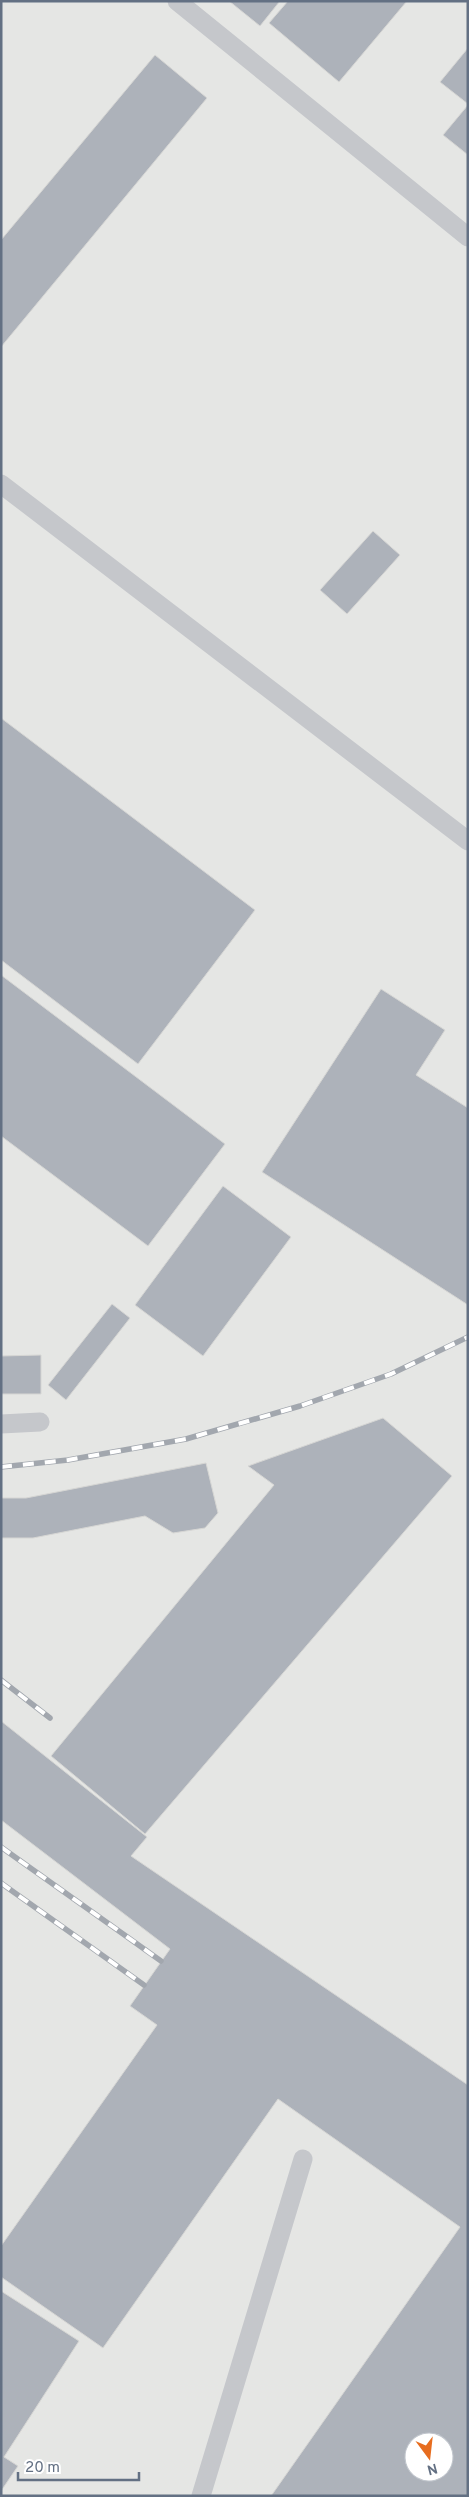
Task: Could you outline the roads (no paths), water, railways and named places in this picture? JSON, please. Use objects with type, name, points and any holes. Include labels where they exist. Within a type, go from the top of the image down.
[{"type":"lane","points":[[177,1],[468,237]]},
{"type":"lane","points":[[1,484],[468,841]]},
{"type":"lane","points":[[1,1424],[40,1422]]},
{"type":"lane","points":[[201,2496],[303,2159]]},
{"type":"railway","points":[[1,1467],[68,1460],[186,1439],[300,1406],[391,1374],[468,1337]]},
{"type":"railway","points":[[1,1680],[50,1718]]},
{"type":"railway","points":[[1,1847],[161,1961]]},
{"type":"railway","points":[[1,1883],[144,1985]]}]
